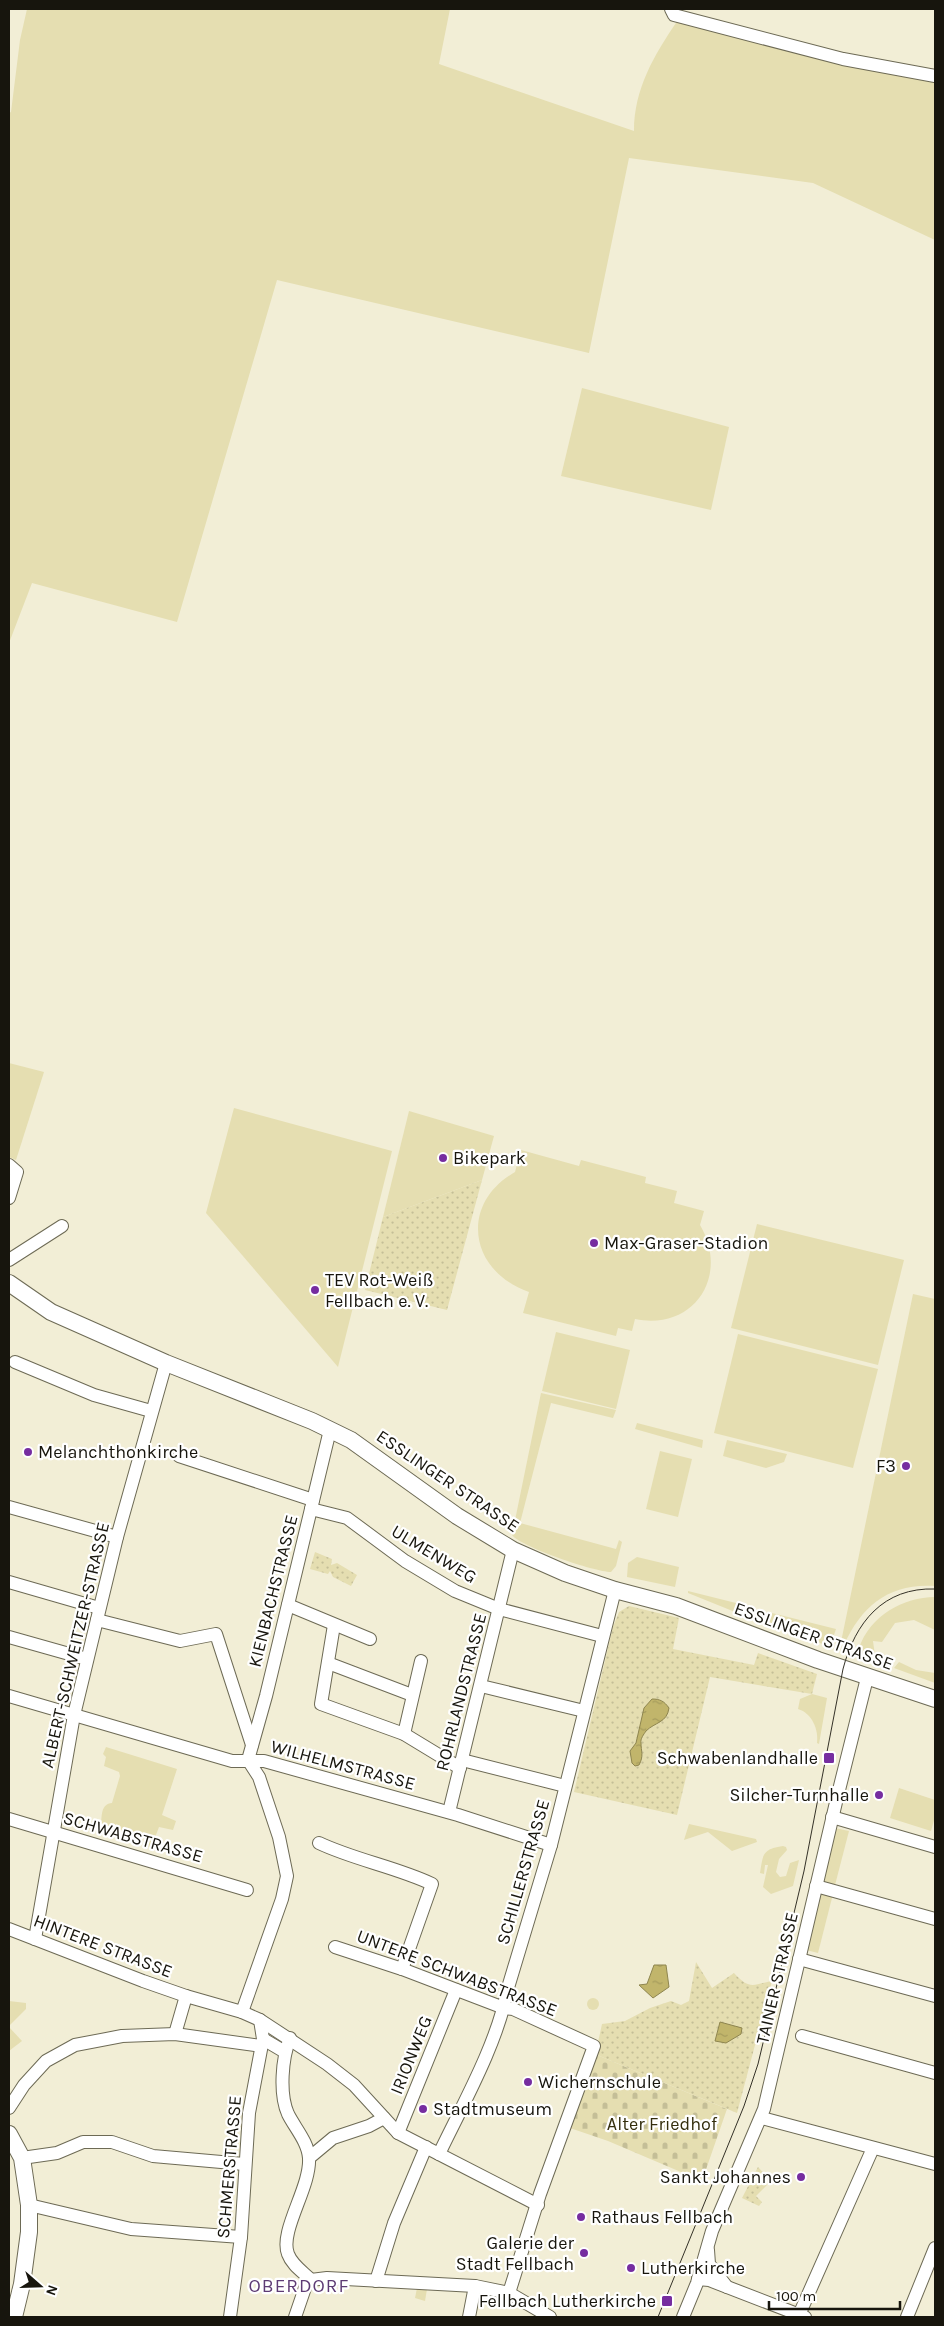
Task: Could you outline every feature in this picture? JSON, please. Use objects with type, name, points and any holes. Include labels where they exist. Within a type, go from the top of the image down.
[{"type":"main road","name":"ESSLINGER STRASSE","points":[[9,1283],[51,1312],[166,1363],[330,1430],[372,1454],[457,1516],[512,1550],[565,1573],[615,1590],[676,1606],[867,1678],[935,1699]]},
{"type":"main road","points":[[9,2134],[22,2158],[30,2205],[29,2232],[23,2275],[14,2317]]},
{"type":"street","points":[[673,12],[843,59],[935,76]]},
{"type":"street","points":[[9,1165],[17,1172],[9,1198]]},
{"type":"street","points":[[9,1260],[62,1226]]},
{"type":"street","points":[[15,1362],[94,1395],[152,1410]]},
{"type":"street","name":"ALBERT-SCHWEITZER-STRASSE","points":[[35,1939],[74,1715],[117,1537],[166,1363]]},
{"type":"street","name":"KIENBACHSTRASSE","points":[[248,1760],[330,1430]]},
{"type":"street","name":"ULMENWEG","points":[[179,1456],[347,1518],[404,1561],[455,1591],[499,1609],[602,1636]]},
{"type":"street","points":[[9,1507],[117,1537]]},
{"type":"street","name":"ROHRLANDSTRASSE","points":[[449,1812],[481,1686],[512,1550]]},
{"type":"street","points":[[9,1582],[180,1641],[216,1634],[252,1745]]},
{"type":"street","name":"SCHILLERSTRASSE","points":[[440,2154],[504,2008],[507,1991],[551,1845],[615,1590]]},
{"type":"street","points":[[288,1604],[370,1639]]},
{"type":"street","points":[[334,1625],[321,1704],[404,1734],[461,1764],[565,1786]]},
{"type":"street","points":[[9,1637],[87,1659]]},
{"type":"street","points":[[404,1734],[412,1695],[422,1661]]},
{"type":"street","points":[[328,1663],[412,1695]]},
{"type":"street","name":"TAINER STRASSE","points":[[683,2317],[698,2279],[708,2242],[762,2118],[832,1817],[867,1678]]},
{"type":"street","points":[[481,1686],[584,1711]]},
{"type":"street","name":"WILHELMSTRASSE","points":[[9,1696],[232,1761],[264,1761],[449,1812],[551,1845]]},
{"type":"street","points":[[242,2012],[285,1888],[286,1868],[279,1837],[259,1776],[248,1760]]},
{"type":"street","points":[[832,1817],[935,1847]]},
{"type":"street","name":"SCHWABSTRASSE","points":[[9,1819],[247,1890]]},
{"type":"street","points":[[319,1842],[335,1850],[411,1874],[432,1884],[402,1969]]},
{"type":"street","points":[[816,1886],[935,1919]]},
{"type":"street","name":"HINTERE STRASSE","points":[[9,1929],[186,1996],[242,2012],[260,2020],[328,2064],[354,2085],[398,2132],[538,2205]]},
{"type":"street","name":"UNTERE SCHWABSTRASSE","points":[[335,1947],[402,1969],[504,2008],[513,2009],[594,2046],[538,2205]]},
{"type":"street","points":[[799,1959],[935,1996]]},
{"type":"street","name":"IRIONWEG","points":[[398,2132],[456,1990]]},
{"type":"street","name":"HINTERE STRASSE","points":[[175,2034],[186,1996]]},
{"type":"street","name":"SCHMERSTRASSE","points":[[230,2317],[241,2236],[244,2164],[249,2113],[262,2042],[260,2020]]},
{"type":"street","points":[[9,2108],[24,2085],[46,2061],[75,2045],[122,2036],[175,2034],[262,2042],[285,2052]]},
{"type":"street","points":[[802,2036],[935,2073]]},
{"type":"street","points":[[290,2038],[285,2052],[283,2080],[288,2112],[302,2138],[309,2158],[306,2181],[285,2242],[288,2255],[294,2265],[311,2280],[476,2286],[509,2293],[550,2317]]},
{"type":"street","points":[[309,2158],[333,2138],[369,2126],[384,2118]]},
{"type":"street","points":[[762,2118],[935,2164]]},
{"type":"street","points":[[22,2158],[57,2153],[83,2142],[112,2142],[153,2156],[244,2164]]},
{"type":"street","points":[[376,2281],[394,2223],[426,2147]]},
{"type":"street","points":[[698,2279],[704,2278],[802,2316],[873,2148]]},
{"type":"street","points":[[30,2205],[130,2229],[241,2236]]},
{"type":"street","points":[[509,2293],[538,2205]]},
{"type":"street","points":[[708,2242],[709,2264],[726,2286]]},
{"type":"street","points":[[907,2317],[935,2248]]},
{"type":"street","points":[[294,2317],[306,2285],[311,2280]]},
{"type":"street","points":[[469,2317],[476,2286]]},
{"type":"green space","points":[[27,9],[450,9],[439,64],[634,131],[638,101],[647,73],[661,46],[678,20],[935,80],[935,240],[813,183],[629,158],[589,353],[277,280],[177,622],[32,583],[9,643],[9,113],[11,112],[20,40]]},
{"type":"green space","points":[[582,388],[729,427],[711,510],[561,476]]},
{"type":"green space","points":[[9,1063],[44,1072],[16,1160],[9,1157]]},
{"type":"green space","name":"TEV Rot-Weiß Fellbach e. V.","points":[[234,1108],[392,1151],[338,1367],[206,1213]]},
{"type":"green space","name":"Bikepark","points":[[409,1111],[494,1136],[482,1180],[383,1217]]},
{"type":"green space","name":"Max-Graser-Stadion","points":[[521,1150],[579,1166],[581,1160],[646,1177],[645,1183],[677,1191],[674,1203],[704,1211],[700,1225],[708,1244],[711,1263],[708,1280],[701,1296],[689,1308],[674,1317],[656,1320],[635,1319],[632,1331],[618,1328],[616,1336],[523,1313],[529,1292],[509,1282],[494,1269],[483,1253],[478,1236],[479,1218],[485,1201],[497,1185],[515,1172]]},
{"type":"green space","points":[[482,1180],[447,1310],[365,1290],[383,1217]]},
{"type":"green space","points":[[757,1224],[904,1260],[878,1365],[731,1328]]},
{"type":"green space","name":"F3","points":[[913,1294],[935,1299],[935,1586],[904,1588],[879,1599],[859,1618],[844,1645],[841,1642]]},
{"type":"green space","points":[[556,1332],[630,1350],[616,1409],[542,1391]]},
{"type":"green space","points":[[738,1334],[878,1369],[853,1468],[714,1433]]},
{"type":"green space","points":[[541,1393],[616,1410],[613,1418],[551,1403],[520,1523],[616,1549],[619,1540],[622,1542],[616,1566],[611,1572],[590,1568],[559,1558],[529,1546],[512,1535]]},
{"type":"green space","points":[[637,1423],[703,1440],[702,1448],[635,1429]]},
{"type":"green space","points":[[727,1440],[787,1454],[784,1462],[766,1468],[723,1456]]},
{"type":"green space","points":[[660,1451],[692,1459],[678,1517],[646,1509]]},
{"type":"green space","points":[[315,1552],[332,1559],[331,1565],[337,1563],[357,1575],[351,1586],[333,1577],[330,1571],[328,1574],[310,1569]]},
{"type":"green space","points":[[637,1557],[679,1567],[675,1587],[627,1577],[628,1563]]},
{"type":"green space","points":[[688,1591],[748,1606],[745,1616],[688,1593]]},
{"type":"green space","points":[[935,1597],[935,1630],[914,1620],[895,1623],[882,1642],[873,1641],[876,1663],[866,1659],[859,1648],[864,1637],[879,1618],[889,1610],[911,1600]]},
{"type":"green space","points":[[629,1606],[679,1618],[673,1649],[754,1665],[758,1653],[817,1674],[812,1694],[710,1677],[677,1815],[574,1792],[613,1627],[619,1612]]},
{"type":"green space","points":[[768,1612],[836,1629],[830,1647],[766,1622]]},
{"type":"green space","points":[[899,1662],[916,1670],[935,1673],[935,1683],[894,1668]]},
{"type":"green space","points":[[812,1694],[827,1698],[819,1744],[817,1743],[816,1728],[811,1718],[798,1709],[800,1699]]},
{"type":"green space","points":[[106,1747],[177,1769],[162,1815],[176,1821],[173,1830],[159,1827],[151,1848],[147,1846],[148,1838],[101,1824],[103,1810],[106,1805],[112,1803],[120,1776],[119,1772],[104,1766],[106,1757],[103,1754]]},
{"type":"green space","points":[[899,1788],[935,1800],[935,1817],[931,1831],[890,1818]]},
{"type":"green space","points":[[689,1824],[756,1839],[757,1842],[732,1851],[708,1832],[684,1840]]},
{"type":"green space","points":[[835,1828],[849,1831],[834,1889],[824,1883],[822,1877]]},
{"type":"green space","points":[[783,1846],[787,1850],[779,1859],[776,1872],[780,1877],[786,1876],[790,1863],[799,1860],[793,1886],[771,1894],[763,1887],[768,1865],[765,1865],[764,1874],[760,1873],[763,1857],[767,1851]]},
{"type":"green space","points":[[820,1889],[833,1894],[818,1953],[806,1950]]},
{"type":"green space","points":[[696,1962],[712,1988],[734,1973],[744,1982],[752,1985],[772,1981],[737,2113],[597,2055],[602,2024],[625,2021],[650,2008],[671,2001],[681,2005],[689,2001]]},
{"type":"green space","points":[[593,1998],[599,2004],[593,2010],[587,2004]]},
{"type":"green space","points":[[9,2001],[26,2003],[26,2009],[9,2026]]},
{"type":"green space","points":[[9,2027],[22,2041],[9,2051]]},
{"type":"green space","name":"Alter Friedhof","points":[[597,2055],[727,2109],[702,2181],[608,2141],[570,2128]]},
{"type":"green space","points":[[758,2167],[771,2181],[756,2196],[762,2202],[759,2206],[742,2198]]},
{"type":"green space","points":[[417,2288],[427,2289],[425,2301],[415,2298]]},
{"type":"water","points":[[652,1699],[660,1700],[665,1704],[669,1708],[668,1713],[666,1717],[649,1728],[643,1735],[641,1759],[639,1765],[635,1766],[632,1763],[630,1751],[636,1743],[644,1708]]},
{"type":"water","points":[[654,1965],[666,1965],[669,1987],[653,1998],[639,1985],[647,1984]]},
{"type":"water","points":[[720,2022],[742,2028],[741,2034],[726,2043],[715,2041]]},
{"type":"tram line","points":[[658,2317],[744,2106],[758,2064],[804,1871],[843,1669],[848,1652],[864,1623],[886,1601],[900,1594],[917,1590],[935,1589]]},
{"type":"place","name":"Bikepark","points":[[443,1158]]},
{"type":"place","name":"Max-Graser-Stadion","points":[[594,1243]]},
{"type":"place","name":"TEV Rot-Weiß Fellbach e. V.","points":[[315,1290]]},
{"type":"place","name":"Melanchthonkirche","points":[[28,1452]]},
{"type":"place","name":"F3","points":[[906,1466]]},
{"type":"place","name":"Schwabenlandhalle","points":[[829,1758]]},
{"type":"place","name":"Silcher-Turnhalle","points":[[879,1795]]},
{"type":"place","name":"Wichernschule","points":[[528,2082]]},
{"type":"place","name":"Stadtmuseum","points":[[423,2109]]},
{"type":"place","name":"Sankt Johannes","points":[[801,2177]]},
{"type":"place","name":"Rathaus Fellbach","points":[[581,2217]]},
{"type":"place","name":"Galerie der Stadt Fellbach","points":[[584,2253]]},
{"type":"place","name":"Lutherkirche","points":[[631,2268]]},
{"type":"place","name":"Fellbach Lutherkirche","points":[[667,2301]]},
{"type":"district","name":"OBERDORF","points":[[299,2286]]}]
